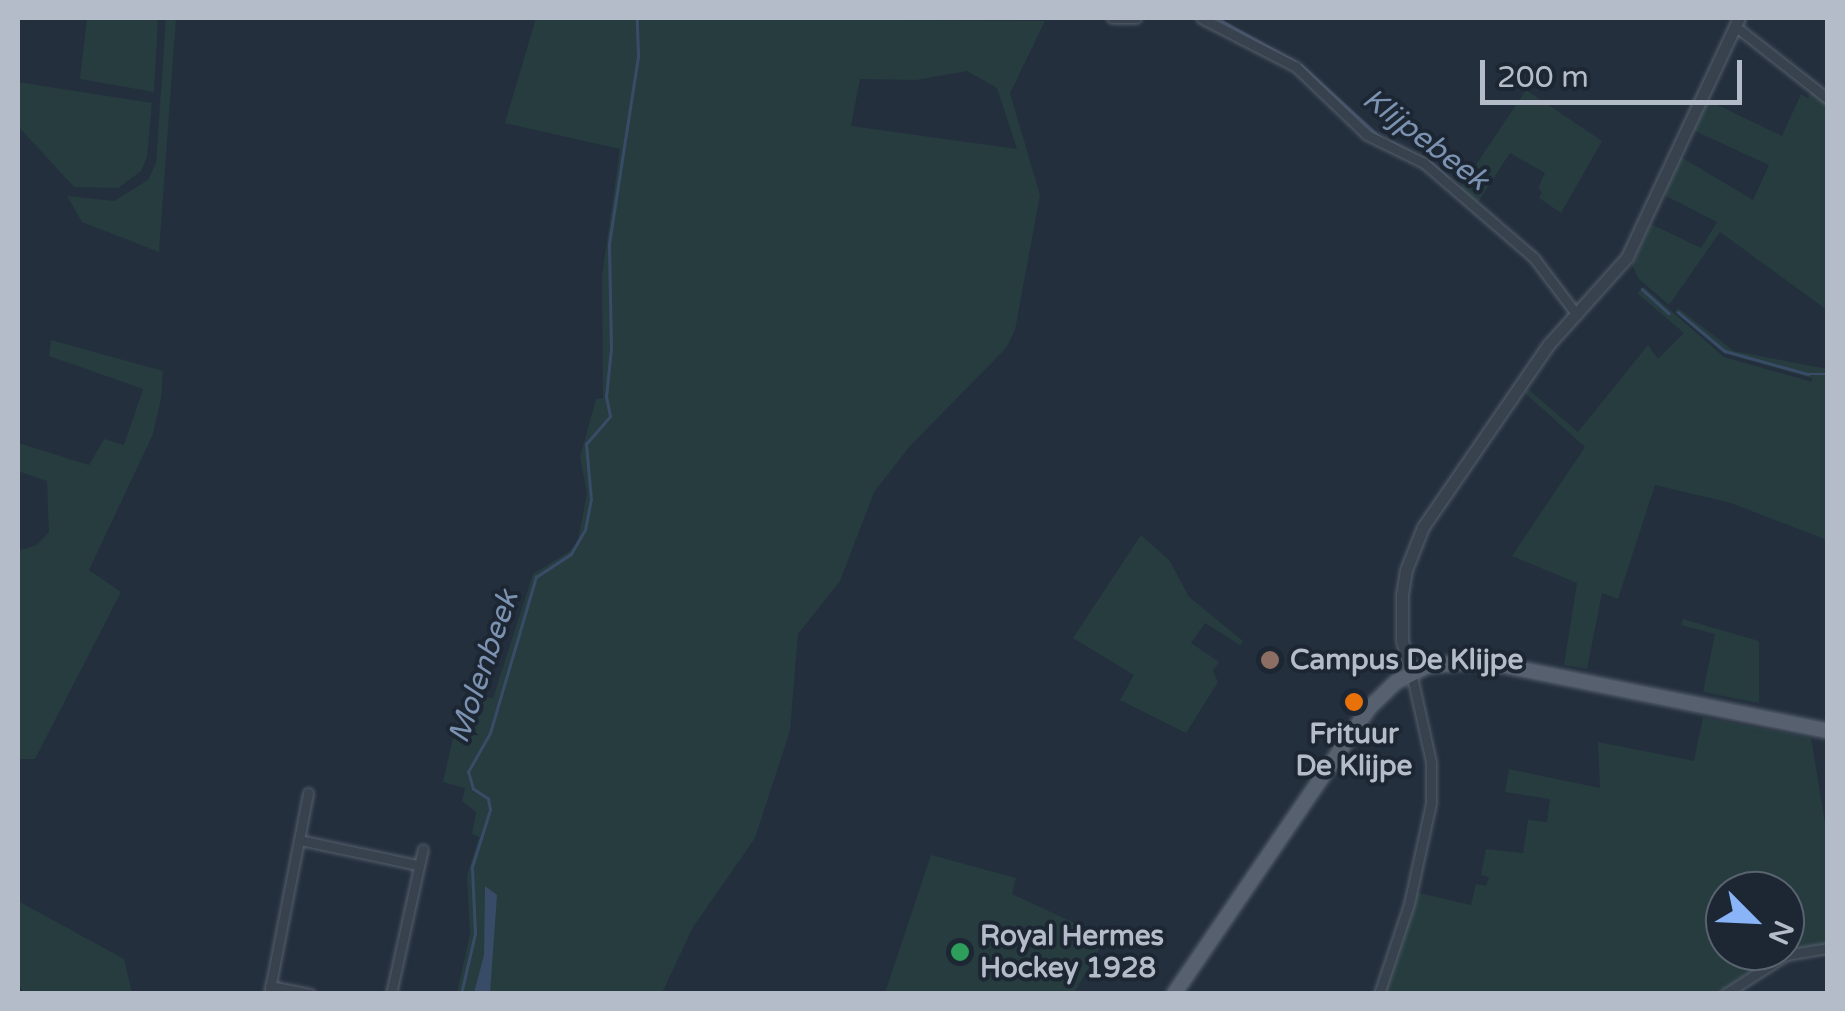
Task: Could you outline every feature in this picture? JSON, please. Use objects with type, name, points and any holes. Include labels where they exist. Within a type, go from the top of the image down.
[{"type":"main road","points":[[1174,994],[1370,707],[1411,672],[1451,660],[1480,661],[1828,730]]},
{"type":"street","points":[[1112,18],[1136,18]]},
{"type":"street","points":[[1201,18],[1296,67],[1367,135],[1424,163],[1534,258],[1577,315]]},
{"type":"street","points":[[1378,994],[1409,904],[1430,803],[1431,762],[1402,640],[1406,570],[1418,538],[1549,344],[1612,278],[1633,247],[1737,22],[1828,99]]},
{"type":"street","points":[[308,793],[270,990],[310,994]]},
{"type":"street","points":[[300,840],[418,865]]},
{"type":"street","points":[[392,994],[423,849]]},
{"type":"street","points":[[1726,994],[1786,955],[1828,948]]},
{"type":"green space","points":[[87,18],[158,18],[154,92],[80,79]]},
{"type":"green space","points":[[166,18],[176,18],[159,252],[82,222],[67,196],[114,201],[148,180],[156,163]]},
{"type":"green space","points":[[536,18],[1045,21],[1010,93],[1040,195],[1015,330],[1006,348],[910,446],[874,492],[840,581],[798,634],[790,731],[755,838],[693,927],[662,993],[457,993],[470,934],[467,875],[479,837],[472,834],[476,812],[462,801],[465,788],[443,782],[463,694],[493,698],[533,574],[570,551],[578,540],[587,493],[580,457],[596,399],[603,398],[602,276],[620,149],[505,123]],"holes":[[[967,71],[997,88],[1017,149],[851,126],[860,79],[916,80]]]},
{"type":"green space","points":[[18,82],[152,103],[147,157],[141,171],[118,188],[74,187],[18,126]]},
{"type":"green space","points":[[1813,89],[1827,101],[1827,310],[1720,232],[1669,305],[1639,279],[1632,265],[1651,224],[1701,248],[1717,222],[1664,195],[1681,157],[1753,200],[1769,165],[1693,130],[1707,100],[1782,136],[1801,94],[1808,98]]},
{"type":"green space","points":[[1526,90],[1602,141],[1561,213],[1539,198],[1542,192],[1538,188],[1545,173],[1510,153],[1476,205],[1459,190]]},
{"type":"green space","points":[[1644,287],[1724,357],[1812,382],[1812,378],[1723,353],[1675,312],[1678,308],[1734,351],[1827,369],[1827,540],[1731,503],[1655,485],[1618,599],[1602,593],[1587,669],[1564,665],[1577,583],[1512,556],[1585,447],[1525,393],[1528,389],[1578,432],[1648,345],[1658,359],[1684,333],[1637,293]]},
{"type":"green space","points":[[51,340],[163,371],[161,398],[153,434],[89,570],[121,592],[35,759],[18,759],[18,551],[37,545],[49,532],[47,481],[18,471],[18,443],[89,465],[104,439],[124,445],[143,389],[49,356]]},
{"type":"green space","points":[[1141,535],[1170,561],[1189,597],[1243,641],[1240,645],[1205,623],[1191,643],[1219,662],[1213,671],[1218,682],[1186,733],[1120,700],[1134,675],[1073,638]]},
{"type":"green space","points":[[1683,619],[1759,641],[1759,703],[1703,692],[1715,634],[1681,625]]},
{"type":"green space","points":[[1703,717],[1811,738],[1827,835],[1827,944],[1805,947],[1805,871],[1705,871],[1705,971],[1752,971],[1718,993],[1382,994],[1415,892],[1471,905],[1476,884],[1486,886],[1489,877],[1481,875],[1486,849],[1523,853],[1528,820],[1547,822],[1550,799],[1505,792],[1509,769],[1600,788],[1598,742],[1694,761]]},
{"type":"green space","points":[[931,855],[1016,878],[1012,894],[1106,938],[1074,993],[885,993]]},
{"type":"green space","points":[[18,901],[124,959],[132,993],[24,993],[18,984]]},
{"type":"water","points":[[485,886],[497,895],[490,993],[474,993],[484,955]]},
{"type":"waterway","name":"Molenbeek","points":[[461,994],[475,934],[472,867],[490,810],[488,799],[473,789],[468,772],[490,733],[536,577],[571,554],[585,530],[591,500],[586,444],[610,416],[606,397],[611,349],[609,244],[638,56],[637,18]]},
{"type":"waterway","name":"Klijpebeek","points":[[1217,18],[1294,61]]},
{"type":"waterway","name":"Klijpebeek","points":[[1301,65],[1380,137]]},
{"type":"waterway","name":"Klijpebeek","points":[[1392,142],[1431,163],[1448,178]]},
{"type":"waterway","name":"Klijpebeek","points":[[1642,289],[1669,313]]},
{"type":"waterway","name":"Klijpebeek","points":[[1678,312],[1725,351],[1808,374],[1828,374]]},
{"type":"place","name":"Campus De Klijpe","points":[[1270,660]]},
{"type":"place","name":"Frituur De Klijpe","points":[[1354,702]]},
{"type":"place","name":"Royal Hermes Hockey 1928","points":[[960,952]]}]
